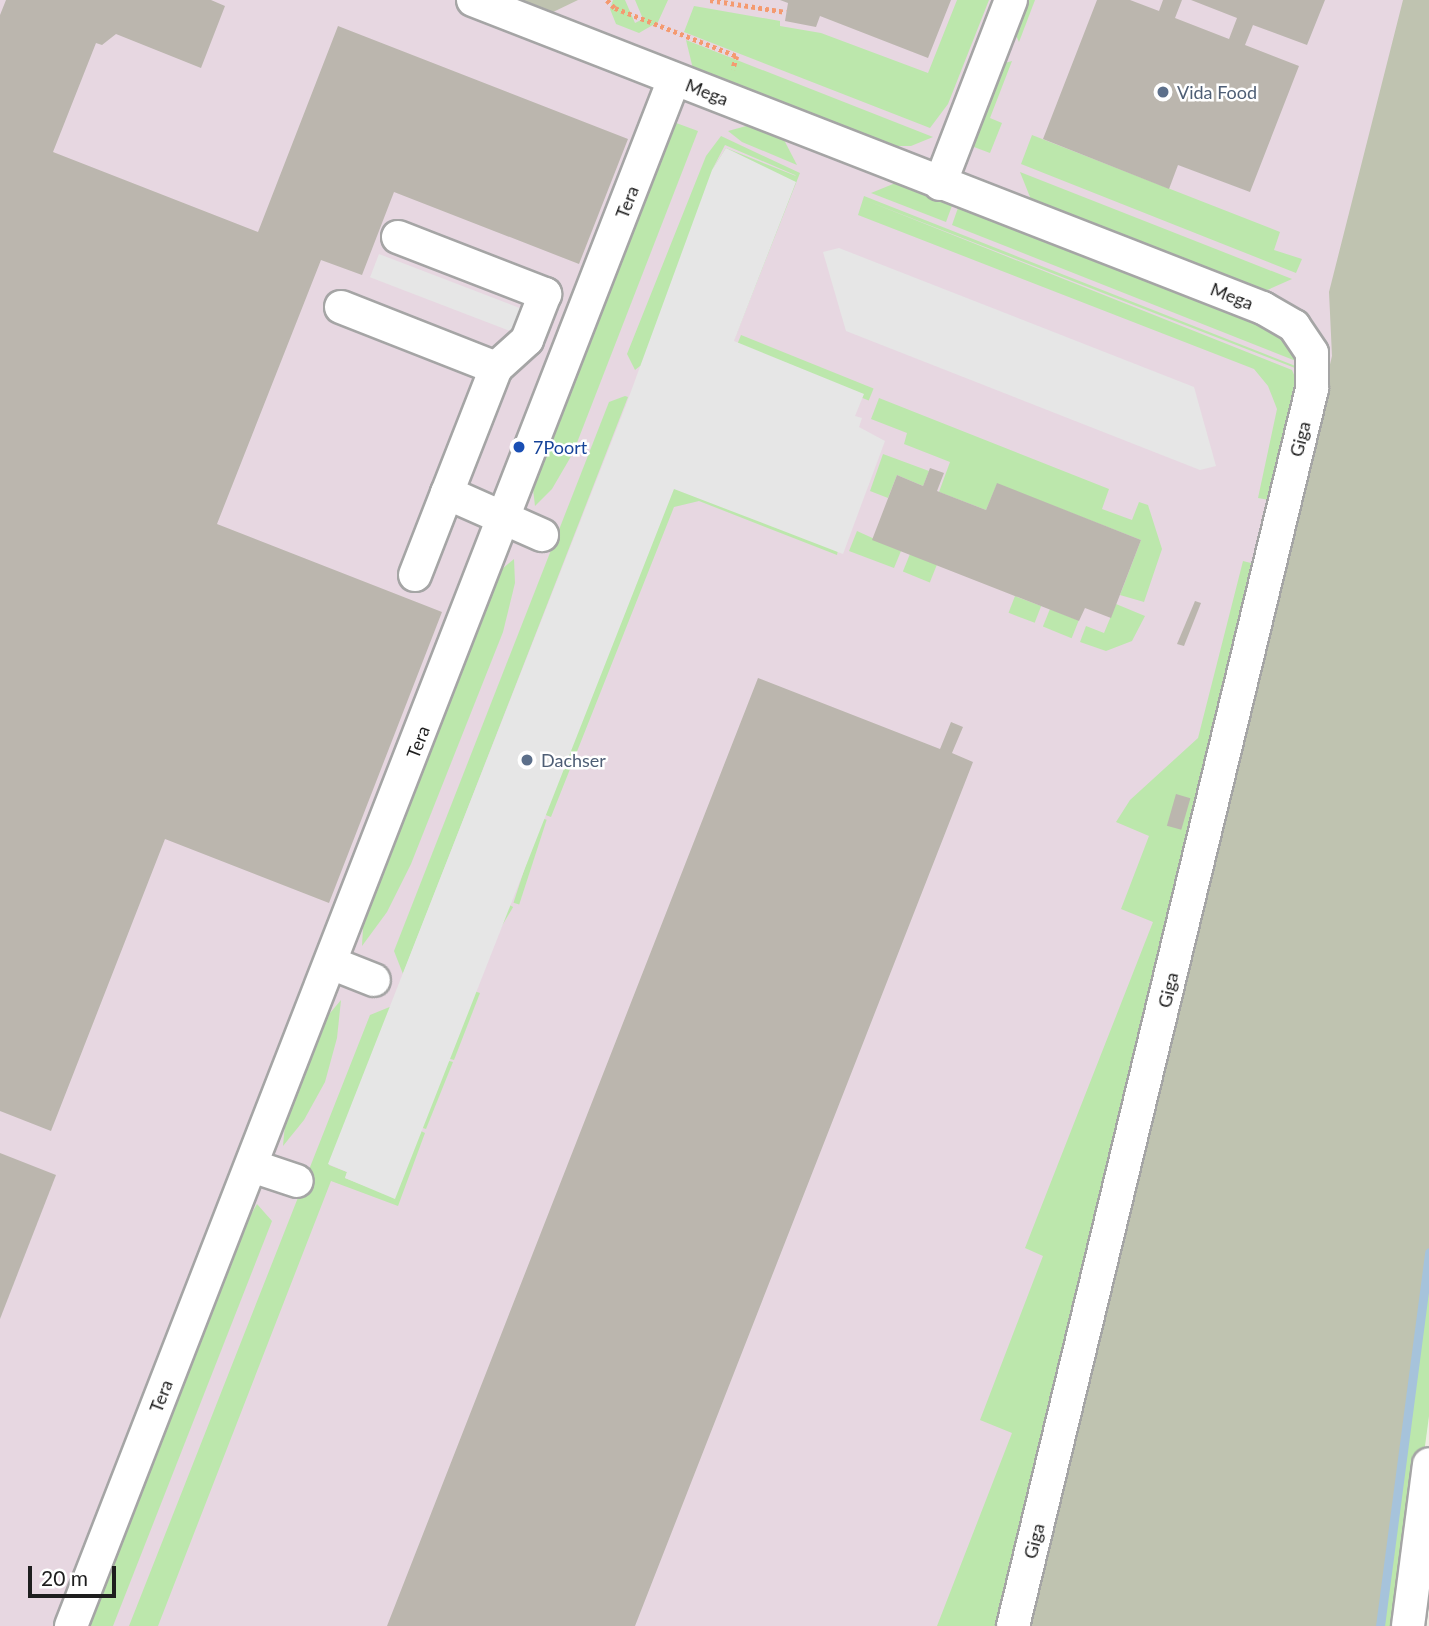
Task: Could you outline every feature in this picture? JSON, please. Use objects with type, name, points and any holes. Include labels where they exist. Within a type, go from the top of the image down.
[{"type":"street","name":"Mega","points":[[473,0],[1264,308],[1294,326],[1312,354]]},
{"type":"street","points":[[940,184],[1011,0]]},
{"type":"street","name":"Tera","points":[[71,1626],[505,520],[674,79]]},
{"type":"street","points":[[398,237],[545,294],[527,340],[496,368],[415,575]]},
{"type":"street","points":[[341,307],[496,368]]},
{"type":"street","name":"Giga","points":[[1013,1626],[1312,389],[1312,354]]},
{"type":"street","points":[[447,494],[542,535]]},
{"type":"street","points":[[331,963],[374,980]]},
{"type":"street","points":[[252,1166],[298,1181]]},
{"type":"street","points":[[1408,1626],[1429,1464]]},
{"type":"path","points":[[607,0],[615,8],[737,56],[724,98]]},
{"type":"path","points":[[710,0],[786,12]]},
{"type":"shaded area","name":"7Poort","points":[[0,0],[1429,0],[1429,1252],[1380,1626],[0,1626]]},
{"type":"shaded area","points":[[518,0],[578,0],[551,13]]},
{"type":"shaded area","points":[[1403,0],[1429,0],[1429,1252],[1380,1626],[1025,1626],[1332,356],[1329,292]]},
{"type":"shaded area","name":"Dachser","points":[[726,148],[796,182],[734,341],[864,394],[855,416],[862,418],[859,427],[885,441],[843,554],[674,489],[395,1199],[345,1178],[347,1172],[328,1164],[626,405],[712,170]]},
{"type":"shaded area","points":[[839,248],[1194,387],[1216,466],[1200,470],[846,331],[823,252]]},
{"type":"shaded area","points":[[379,254],[523,309],[514,333],[370,277]]},
{"type":"green space","points":[[613,0],[625,0],[635,23],[643,19],[635,0],[668,0],[658,22],[639,33],[616,24],[610,9]]},
{"type":"green space","points":[[957,0],[989,0],[948,104],[930,128],[684,32],[694,6],[780,21],[780,26],[821,33],[928,73]]},
{"type":"green space","points":[[1026,0],[1035,0],[1019,42],[1014,31]]},
{"type":"green space","points":[[686,40],[933,137],[911,146],[890,146],[693,69]]},
{"type":"green space","points":[[1012,61],[990,118],[1002,123],[990,153],[974,147],[974,137],[1001,64]]},
{"type":"green space","points":[[668,120],[698,131],[573,453],[552,489],[535,506],[532,480]]},
{"type":"green space","points":[[750,125],[782,136],[797,165],[742,142],[728,131]]},
{"type":"green space","points":[[1032,135],[1280,232],[1274,250],[1302,259],[1296,273],[1021,164]]},
{"type":"green space","points":[[721,136],[800,173],[726,360],[640,366],[635,370],[627,354],[706,156]],"holes":[[[725,145],[796,176],[726,148],[712,170]]]},
{"type":"green space","points":[[1020,172],[1292,279],[1263,292],[1032,202]]},
{"type":"green space","points":[[898,182],[953,203],[946,222],[871,193]]},
{"type":"green space","points":[[864,196],[1298,367],[1269,500],[1258,498],[1277,409],[1268,386],[1254,369],[858,215]],"holes":[[[865,200],[1295,368],[1295,377],[1292,370]]]},
{"type":"green space","points":[[959,205],[1266,325],[1286,341],[1296,361],[952,225]]},
{"type":"green space","points":[[741,335],[874,389],[869,401],[736,347]]},
{"type":"green space","points":[[628,397],[403,974],[394,951],[609,402]]},
{"type":"green space","points":[[879,398],[1109,489],[1102,509],[1132,520],[1139,502],[1148,505],[1162,549],[1144,602],[1120,595],[1141,540],[997,484],[986,510],[939,492],[950,462],[904,444],[907,433],[871,419]]},
{"type":"green space","points":[[883,454],[929,471],[923,486],[897,475],[888,498],[870,491]]},
{"type":"green space","points":[[671,485],[838,550],[837,555],[699,501],[674,507],[551,817],[543,814]]},
{"type":"green space","points":[[857,531],[901,551],[894,568],[849,551]]},
{"type":"green space","points":[[910,554],[937,565],[930,582],[903,572]]},
{"type":"green space","points":[[514,559],[515,583],[503,632],[411,864],[387,912],[362,946],[364,909],[495,575]]},
{"type":"green space","points":[[1243,561],[1255,564],[1001,1626],[937,1626],[1012,1433],[980,1420],[1043,1256],[1025,1248],[1153,922],[1121,909],[1149,836],[1116,822],[1130,800],[1198,738]]},
{"type":"green space","points":[[1015,596],[1041,606],[1035,623],[1009,613]]},
{"type":"green space","points":[[1116,604],[1145,616],[1132,641],[1106,651],[1080,642],[1086,626],[1104,633]]},
{"type":"green space","points":[[1050,609],[1079,621],[1072,638],[1043,627]]},
{"type":"green space","points":[[541,818],[547,820],[519,904],[513,903]]},
{"type":"green space","points":[[508,904],[513,907],[467,984],[462,981]]},
{"type":"green space","points":[[474,991],[480,993],[454,1060],[447,1058]]},
{"type":"green space","points":[[341,1000],[337,1038],[325,1082],[304,1120],[283,1146],[287,1103],[320,1025]]},
{"type":"green space","points":[[392,1006],[329,1165],[347,1172],[345,1178],[373,1189],[419,1130],[425,1133],[398,1206],[331,1181],[158,1626],[129,1626],[370,1015]]},
{"type":"green space","points":[[446,1060],[453,1062],[426,1129],[420,1127]]},
{"type":"green space","points":[[257,1204],[272,1221],[113,1626],[78,1626],[217,1273]]},
{"type":"green space","points":[[1429,1252],[1429,1416],[1401,1626],[1380,1626]]},
{"type":"building","points":[[6,0],[211,0],[225,6],[201,68],[116,34],[102,45],[96,43],[53,152],[258,232],[338,26],[628,139],[579,264],[394,192],[362,275],[321,260],[217,524],[442,612],[329,903],[165,839],[51,1131],[0,1111],[0,15]]},
{"type":"building","points":[[780,0],[951,0],[928,58],[820,16],[816,27],[785,21],[788,3]]},
{"type":"building","points":[[1097,0],[1130,0],[1159,11],[1163,0],[1182,0],[1175,18],[1229,39],[1237,18],[1191,0],[1325,0],[1307,45],[1253,25],[1245,45],[1299,66],[1250,192],[1178,165],[1169,189],[1043,139]]},
{"type":"building","points":[[930,468],[944,473],[937,491],[986,510],[997,483],[1141,540],[1111,618],[1085,608],[1079,621],[872,540],[897,475],[923,486]]},
{"type":"building","points":[[1195,601],[1201,603],[1184,646],[1177,644]]},
{"type":"building","points":[[758,678],[940,749],[951,722],[963,727],[952,753],[973,762],[635,1626],[387,1626]]},
{"type":"building","points":[[1176,794],[1190,798],[1181,830],[1167,826]]},
{"type":"building","points":[[0,1153],[56,1175],[0,1319]]},
{"type":"waterway","points":[[1380,1626],[1429,1252]]},
{"type":"place","name":"Vida Food","points":[[1163,92]]},
{"type":"place","name":"7Poort","points":[[519,447]]},
{"type":"place","name":"Dachser","points":[[527,760]]}]
